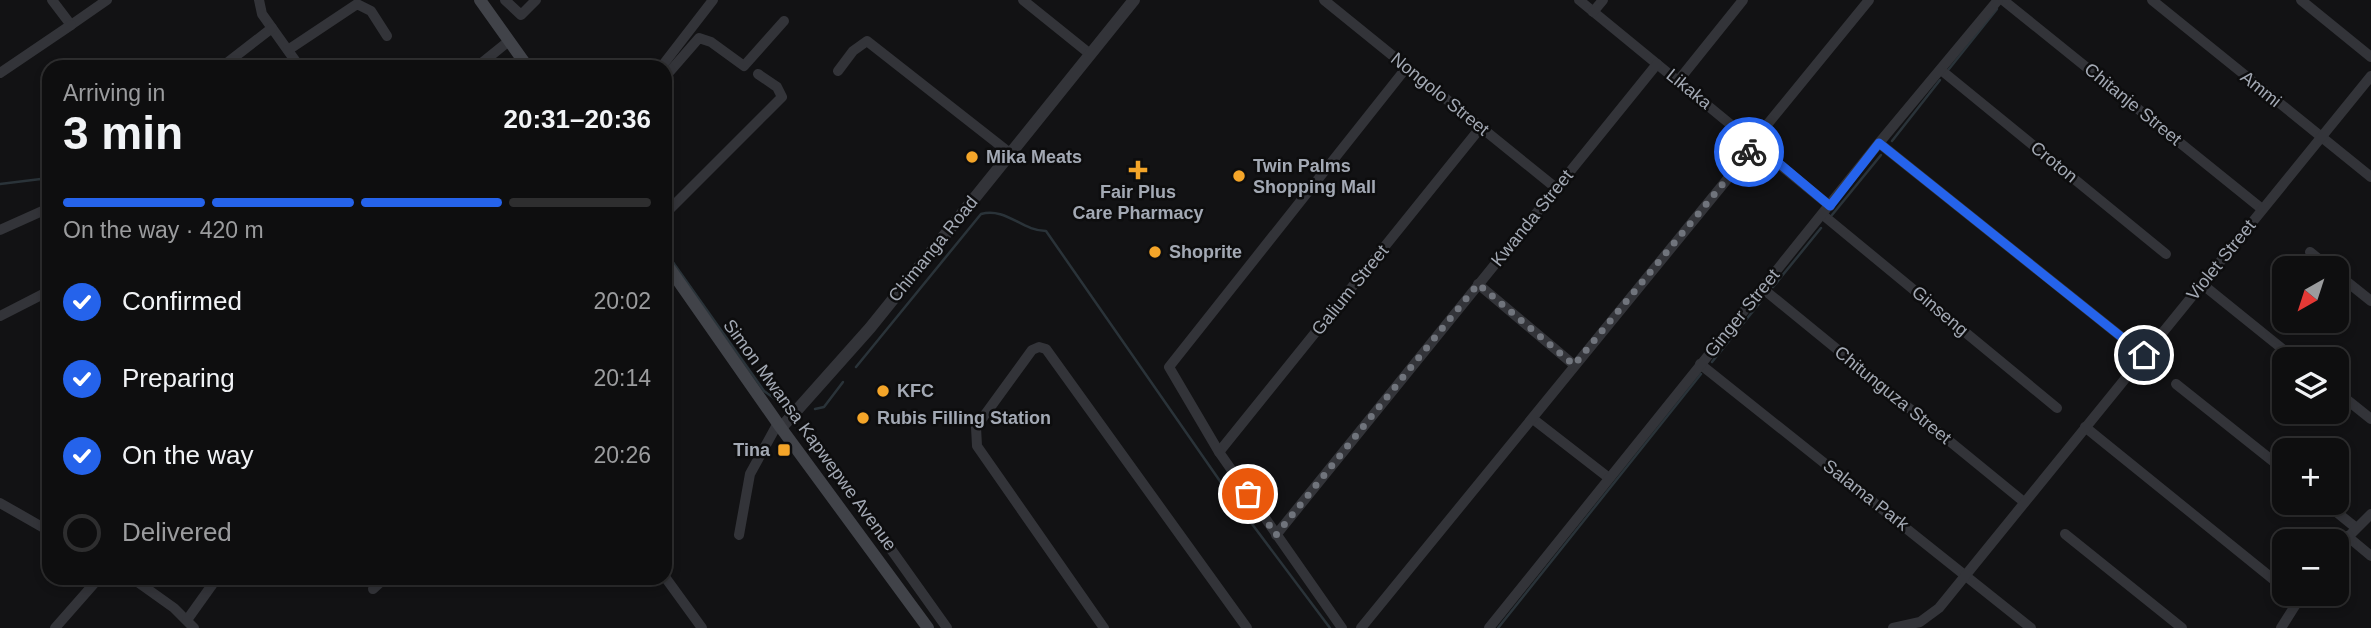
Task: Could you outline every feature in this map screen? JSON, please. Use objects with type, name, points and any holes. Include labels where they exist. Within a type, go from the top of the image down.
[{"type":"main road","points":[[484,1],[523,60]]},
{"type":"main road","name":"Simon Mwansa Kapwepwe Avenue","points":[[672,272],[780,426],[928,628]]},
{"type":"street","points":[[52,0],[71,25]]},
{"type":"street","points":[[0,73],[107,0]]},
{"type":"street","points":[[259,0],[262,14],[295,60]]},
{"type":"street","points":[[505,0],[520,15],[536,0]]},
{"type":"street","points":[[667,60],[713,0]]},
{"type":"street","points":[[1023,0],[1090,54]]},
{"type":"street","name":"Chimanga Road","points":[[780,426],[870,328],[1134,0]]},
{"type":"street","name":"Nongolo Street","points":[[1324,0],[1556,188]]},
{"type":"street","name":"Likaka","points":[[1579,0],[1830,206]]},
{"type":"street","points":[[1593,12],[1603,0]]},
{"type":"street","points":[[1678,80],[1743,0]]},
{"type":"street","points":[[1361,628],[1533,419],[1869,0]]},
{"type":"street","name":"Ginger Street","points":[[1489,628],[1879,143],[2001,0]]},
{"type":"street","name":"Chitanje Street","points":[[2001,0],[2263,209]]},
{"type":"street","name":"Ammi","points":[[2151,0],[2371,177]]},
{"type":"street","points":[[2301,0],[2371,57]]},
{"type":"street","points":[[288,50],[357,4],[364,5],[371,11],[387,36]]},
{"type":"street","points":[[672,69],[699,38],[711,42],[744,66],[784,21]]},
{"type":"street","points":[[231,60],[272,28]]},
{"type":"street","points":[[485,60],[509,41]]},
{"type":"street","points":[[838,71],[853,51],[867,41],[1011,154]]},
{"type":"street","name":"Kwanda Street","points":[[1276,535],[1657,64]]},
{"type":"street","points":[[1342,628],[1219,452],[1169,367],[1407,67]]},
{"type":"street","name":"Croton","points":[[1941,70],[2166,254]]},
{"type":"street","points":[[672,207],[782,97],[777,87],[758,74]]},
{"type":"street","name":"Violet Street","points":[[1893,628],[1930,617],[2371,76]]},
{"type":"street","name":"Galium Street","points":[[1219,452],[1481,127]]},
{"type":"street","points":[[1879,143],[2144,355]]},
{"type":"street","points":[[0,230],[42,211]]},
{"type":"street","name":"Ginseng","points":[[1823,215],[2057,408]]},
{"type":"street","points":[[2310,251],[2316,256]]},
{"type":"street","points":[[2349,283],[2371,301]]},
{"type":"street","points":[[1478,284],[1574,365]]},
{"type":"street","points":[[2202,284],[2280,347]]},
{"type":"street","name":"Chitunguza Street","points":[[1762,288],[2024,502]]},
{"type":"street","points":[[0,316],[42,295]]},
{"type":"street","points":[[1104,628],[977,446],[976,427],[1032,350],[1039,346],[1046,349],[1054,359],[1247,628]]},
{"type":"street","name":"Salama Park","points":[[1700,364],[2031,628]]},
{"type":"street","points":[[2176,384],[2272,460]]},
{"type":"street","points":[[2349,401],[2371,419]]},
{"type":"street","points":[[1533,419],[1609,478]]},
{"type":"street","points":[[739,536],[750,474],[780,426]]},
{"type":"street","points":[[2085,427],[2272,579]]},
{"type":"street","points":[[0,503],[42,527]]},
{"type":"street","points":[[2349,534],[2371,514]]},
{"type":"street","points":[[2340,515],[2355,527]]},
{"type":"street","points":[[873,524],[947,628]]},
{"type":"street","points":[[2065,534],[2182,628]]},
{"type":"street","points":[[2349,538],[2371,556]]},
{"type":"street","points":[[55,628],[93,585]]},
{"type":"street","points":[[143,585],[191,624],[213,585]]},
{"type":"street","points":[[373,589],[377,585]]},
{"type":"street","points":[[671,585],[702,628]]},
{"type":"street","points":[[2281,628],[2292,606]]},
{"type":"waterway","points":[[1949,69],[1997,9]]},
{"type":"waterway","points":[[1892,141],[1940,80]]},
{"type":"waterway","points":[[1832,215],[1881,155]]},
{"type":"waterway","points":[[0,184],[42,179]]},
{"type":"waterway","points":[[856,367],[981,214],[1006,216],[1029,227],[1046,231],[1222,484],[1330,628]]},
{"type":"waterway","points":[[1773,287],[1821,228]]},
{"type":"waterway","points":[[672,261],[764,391],[785,406]]},
{"type":"waterway","points":[[1712,362],[1762,300]]},
{"type":"waterway","points":[[1498,628],[1701,374]]},
{"type":"waterway","points":[[815,409],[824,407],[843,382]]},
{"type":"way so far","points":[[1248,494],[1276,535],[1478,284],[1574,365],[1749,152]]},
{"type":"place","name":"Mika Meats","points":[[972,157]]},
{"type":"place","name":"Fair Plus Care Pharmacy","points":[[1138,170]]},
{"type":"place","name":"Twin Palms Shopping Mall","points":[[1239,176]]},
{"type":"place","name":"Shoprite","points":[[1155,252]]},
{"type":"place","name":"KFC","points":[[883,391]]},
{"type":"place","name":"Rubis Filling Station","points":[[863,418]]},
{"type":"place","name":"Tina","points":[[784,450]]},
{"type":"route","points":[[1749,152],[1756,144],[1830,206],[1879,143],[2144,355]]}]
